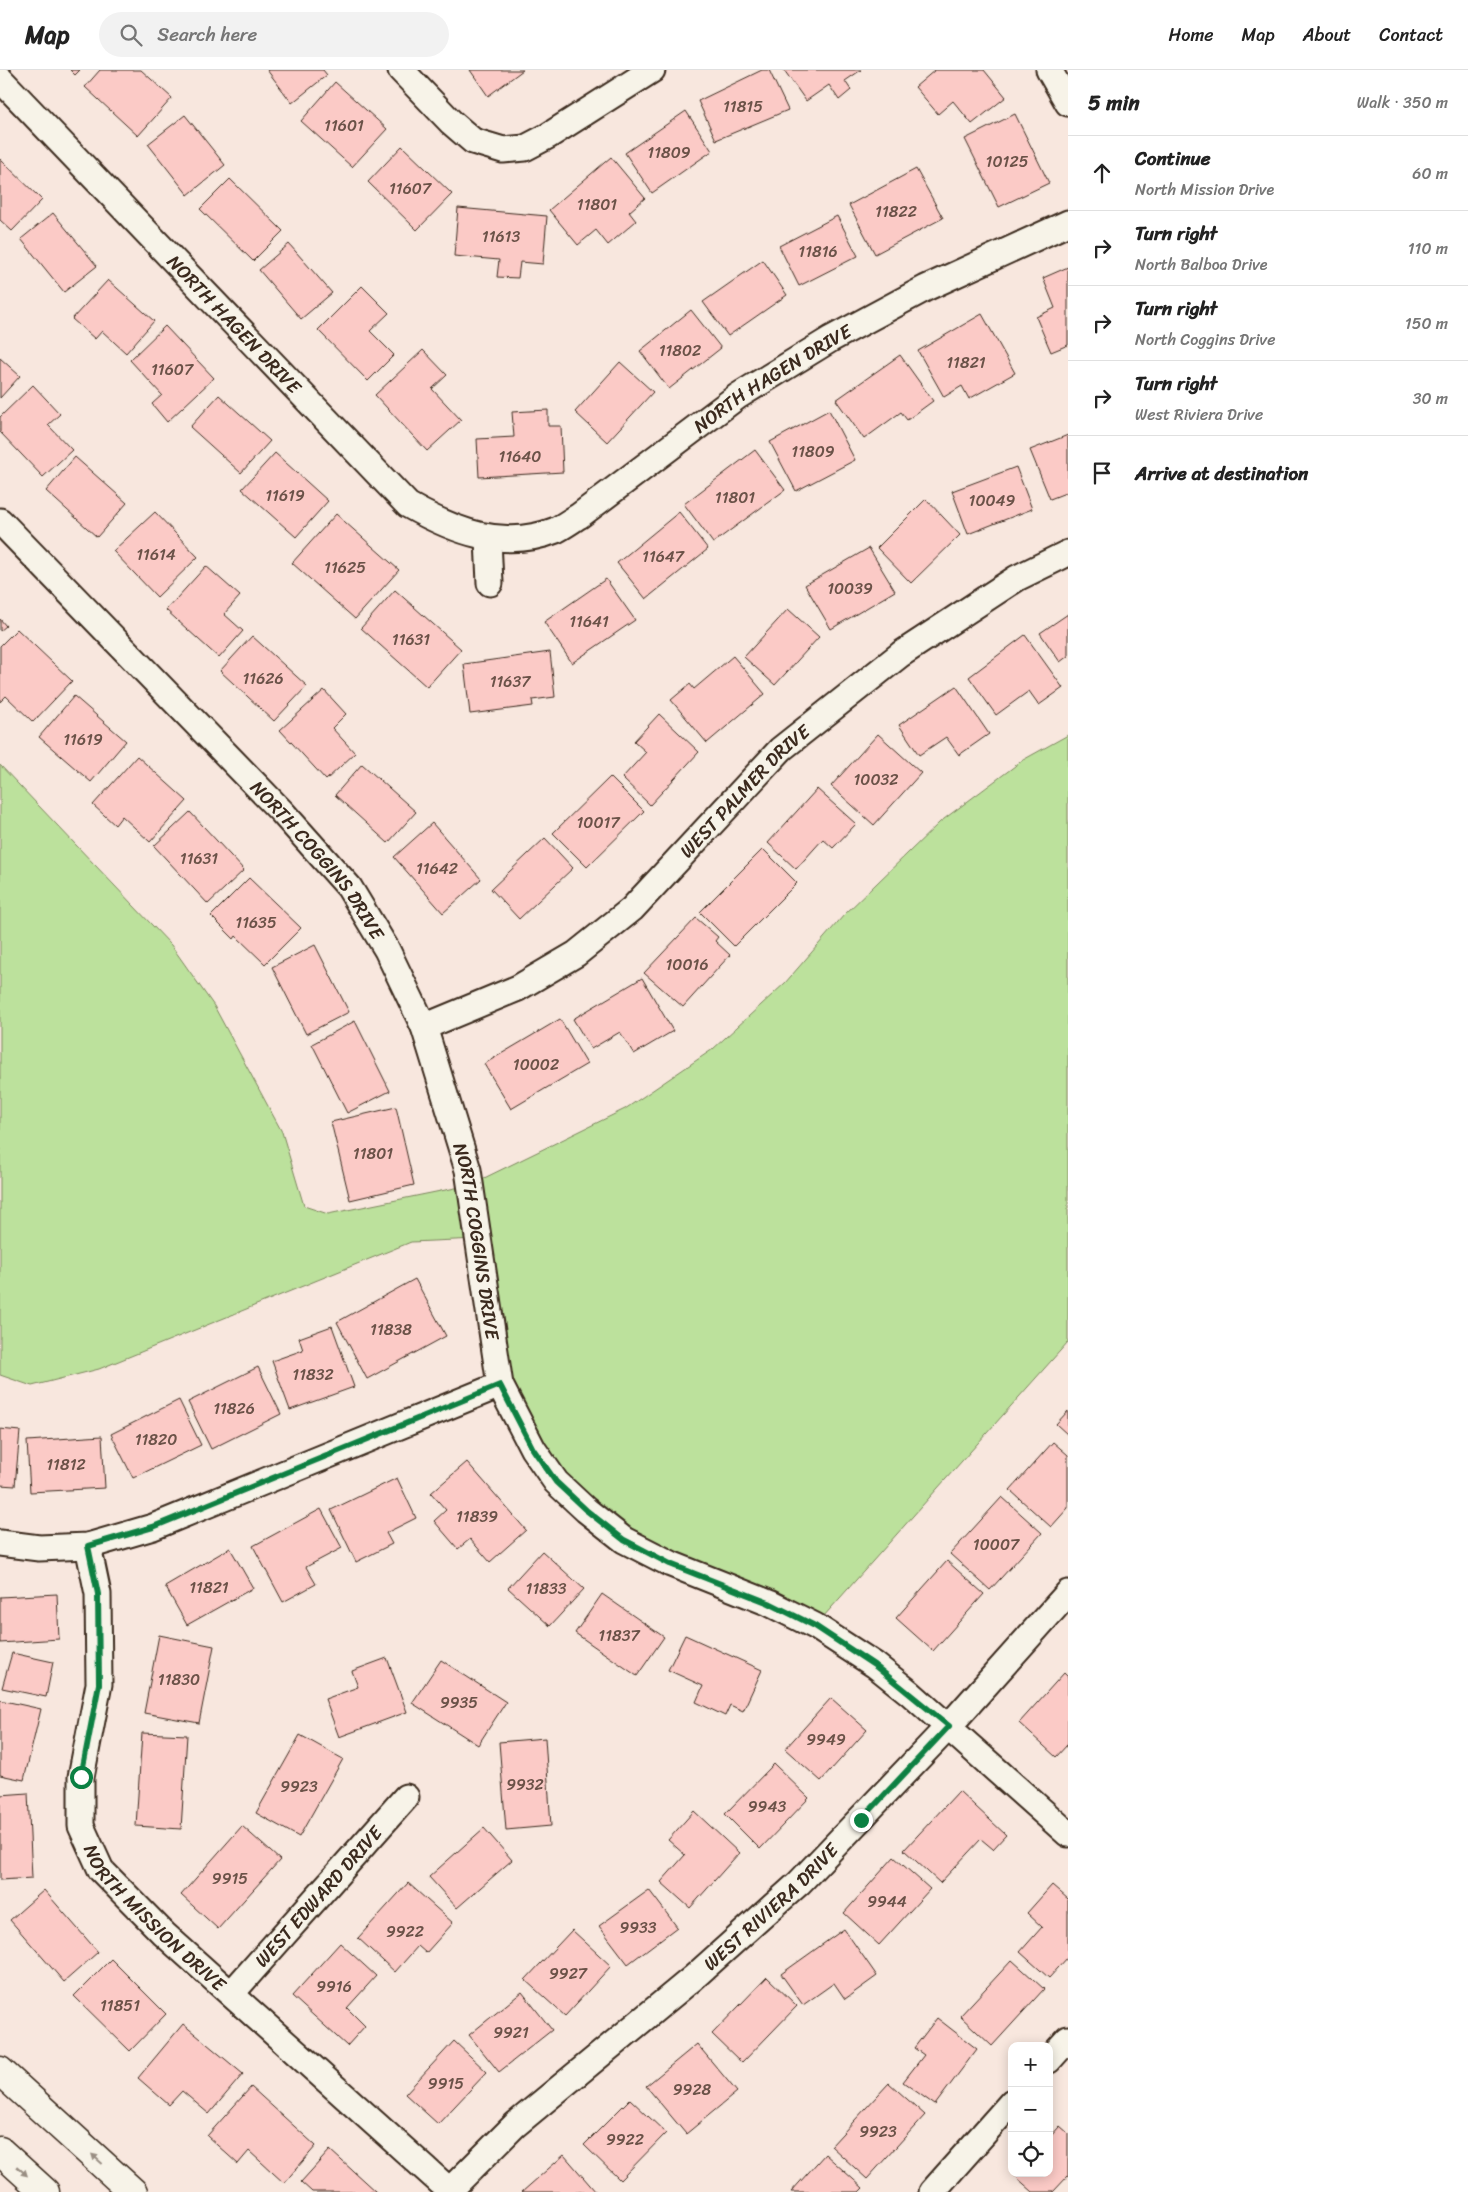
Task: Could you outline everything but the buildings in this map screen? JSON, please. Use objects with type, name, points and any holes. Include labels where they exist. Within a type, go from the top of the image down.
[{"type":"main road","points":[[0,2071],[133,2192]]},
{"type":"main road","points":[[0,2151],[45,2192]]},
{"type":"street","points":[[401,70],[451,122],[474,141],[503,150],[524,148],[548,136],[652,70]]},
{"type":"street","points":[[1049,70],[1068,103]]},
{"type":"street","name":"NORTH HAGEN DRIVE","points":[[0,79],[408,505],[441,524],[488,538],[534,536],[557,530],[580,516],[738,396],[831,338],[926,288],[1068,223]]},
{"type":"street","name":"NORTH COGGINS DRIVE","points":[[0,521],[282,812],[348,887],[388,950],[424,1027],[468,1170],[500,1385],[533,1449],[556,1482],[586,1510],[624,1540],[670,1564],[769,1603],[815,1626],[874,1665],[949,1726],[1068,1834]]},
{"type":"street","points":[[488,538],[490,583]]},
{"type":"street","name":"WEST PALMER DRIVE","points":[[424,1027],[518,988],[576,954],[632,909],[781,749],[901,654],[1017,578],[1068,552]]},
{"type":"street","points":[[0,1543],[39,1548],[88,1546],[153,1527],[500,1385]]},
{"type":"street","name":"NORTH MISSION DRIVE","points":[[88,1546],[98,1594],[99,1684],[81,1777],[82,1826],[100,1870],[164,1934],[449,2191]]},
{"type":"street","name":"WEST RIVIERA DRIVE","points":[[449,2191],[515,2125],[693,1978],[799,1883],[949,1726],[1068,1593]]},
{"type":"street","name":"WEST EDWARD DRIVE","points":[[231,1994],[406,1797]]},
{"type":"street","points":[[1053,2056],[1068,2040]]},
{"type":"street","points":[[932,2192],[1008,2106]]},
{"type":"green space","points":[[1068,735],[1068,1342],[815,1626],[586,1510],[500,1385],[477,1239],[411,1242],[99,1369],[32,1386],[0,1375],[0,765],[171,945],[214,1006],[282,1132],[304,1206],[328,1214],[470,1185],[625,1109],[713,1049],[785,983],[844,915],[940,822],[1023,760]]},
{"type":"route","points":[[81,1777],[99,1684],[98,1594],[88,1546],[153,1527],[500,1385],[533,1449],[556,1482],[586,1510],[624,1540],[670,1564],[769,1603],[815,1626],[874,1665],[949,1726],[861,1820]]}]
